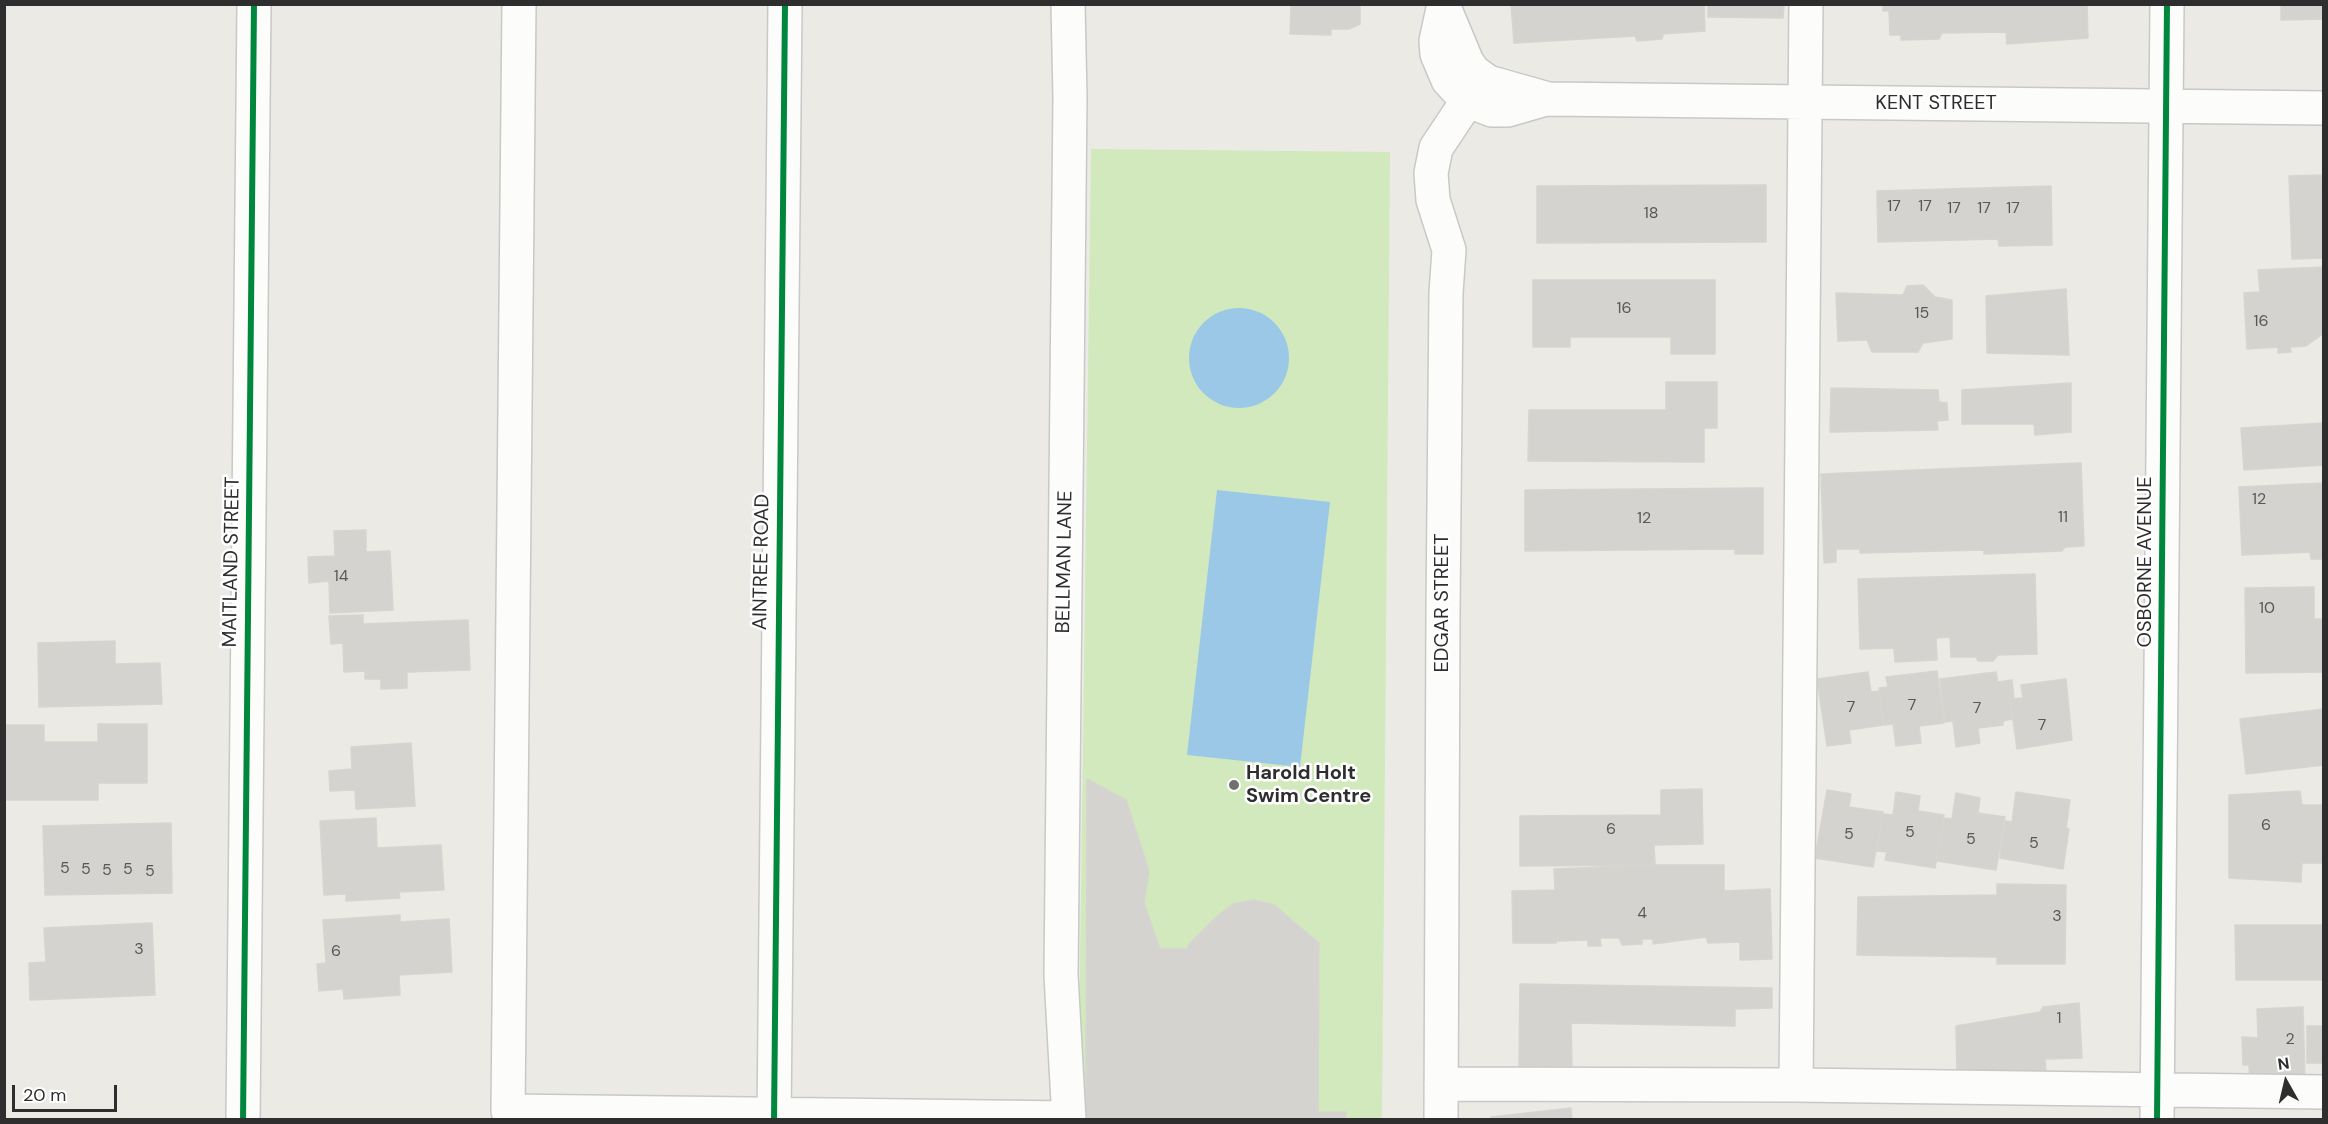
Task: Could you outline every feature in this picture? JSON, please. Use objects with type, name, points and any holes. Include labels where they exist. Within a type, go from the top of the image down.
[{"type":"street","name":"MAITLAND STREET","points":[[243,1119],[254,4]]},
{"type":"street","points":[[519,4],[508,1111],[774,1117],[1070,1119]]},
{"type":"street","name":"AINTREE ROAD","points":[[774,1117],[784,4]]},
{"type":"street","name":"BELLMAN LANE","points":[[1068,4],[1070,97],[1061,975],[1070,1119]]},
{"type":"street","points":[[1796,1085],[1806,4]]},
{"type":"street","name":"OSBORNE AVENUE","points":[[2157,1105],[2167,4]]},
{"type":"street","points":[[1444,6],[1467,62],[1475,89]]},
{"type":"street","name":"KENT STREET","points":[[1475,89],[1548,99],[2324,108]]},
{"type":"street","name":"EDGAR STREET","points":[[1441,1119],[1443,599],[1446,292],[1449,250],[1433,200],[1431,173],[1436,148],[1475,89]]},
{"type":"street","points":[[1441,1084],[1796,1085],[2157,1105],[2324,1092]]},
{"type":"green space","name":"Harold Holt Swim Centre","points":[[1091,149],[1390,152],[1382,1119],[1078,1120]]},
{"type":"water","points":[[1239,308],[1258,312],[1274,323],[1285,339],[1289,358],[1285,377],[1274,393],[1258,404],[1239,408],[1220,404],[1204,393],[1193,377],[1189,358],[1193,339],[1204,323],[1220,312]]},
{"type":"water","points":[[1217,490],[1330,502],[1300,767],[1187,755]]},
{"type":"building","points":[[1291,4],[1360,4],[1360,24],[1349,29],[1331,29],[1331,35],[1290,34]]},
{"type":"building","points":[[1511,4],[1704,4],[1705,31],[1663,34],[1662,39],[1637,41],[1635,36],[1514,43]]},
{"type":"building","points":[[1708,4],[1784,4],[1783,18],[1708,17]]},
{"type":"building","points":[[1883,4],[2087,4],[2088,38],[2007,44],[2006,32],[1942,33],[1939,39],[1901,40],[1901,35],[1890,35],[1889,11],[1883,11]]},
{"type":"building","points":[[2281,4],[2324,4],[2324,19],[2281,20]]},
{"type":"building","points":[[2321,175],[2324,258],[2292,259],[2289,176]]},
{"type":"building","points":[[1766,185],[1766,242],[1537,243],[1537,186]]},
{"type":"building","points":[[2051,186],[2052,245],[1999,246],[1998,239],[1878,242],[1877,191]]},
{"type":"building","points":[[2324,267],[2324,333],[2306,346],[2290,347],[2291,352],[2278,353],[2278,347],[2247,349],[2244,293],[2260,292],[2258,270]]},
{"type":"building","points":[[1533,280],[1715,280],[1715,354],[1671,354],[1671,337],[1570,337],[1570,347],[1533,347]]},
{"type":"building","points":[[1923,285],[1935,297],[1952,300],[1952,339],[1923,343],[1918,352],[1872,352],[1867,340],[1838,341],[1836,293],[1903,295],[1907,286]]},
{"type":"building","points":[[2066,289],[2069,355],[1987,353],[1986,296]]},
{"type":"building","points":[[1666,382],[1717,382],[1717,428],[1704,428],[1704,462],[1528,461],[1529,410],[1666,410]]},
{"type":"building","points":[[2071,383],[2071,432],[2035,435],[2034,424],[1962,424],[1962,390]]},
{"type":"building","points":[[1831,388],[1938,390],[1939,402],[1947,403],[1948,420],[1937,421],[1938,430],[1830,432]]},
{"type":"building","points":[[2324,423],[2324,465],[2244,470],[2241,428]]},
{"type":"building","points":[[2081,463],[2084,546],[2065,547],[2062,551],[1984,554],[1984,550],[1860,553],[1860,549],[1836,549],[1836,562],[1824,563],[1821,474]]},
{"type":"building","points":[[2324,483],[2324,559],[2311,559],[2310,552],[2242,555],[2239,487]]},
{"type":"building","points":[[1763,488],[1763,554],[1735,554],[1735,549],[1525,551],[1525,490]]},
{"type":"building","points":[[366,530],[366,552],[390,551],[393,610],[330,613],[329,581],[309,583],[308,557],[335,556],[334,531]]},
{"type":"building","points":[[2035,574],[2037,654],[1998,655],[1993,661],[1978,661],[1976,657],[1951,657],[1950,637],[1936,638],[1937,660],[1895,662],[1894,648],[1860,649],[1858,579]]},
{"type":"building","points":[[2314,587],[2314,619],[2324,619],[2324,672],[2246,673],[2245,588]]},
{"type":"building","points":[[363,615],[363,624],[468,620],[470,670],[407,672],[407,688],[381,689],[381,679],[365,679],[365,671],[344,672],[343,643],[331,644],[329,616]]},
{"type":"building","points":[[115,641],[115,664],[160,663],[162,704],[39,707],[38,643]]},
{"type":"building","points":[[1937,671],[1944,723],[1919,726],[1921,743],[1896,746],[1893,724],[1884,725],[1879,688],[1888,687],[1886,677]]},
{"type":"building","points":[[1868,672],[1871,692],[1879,691],[1883,725],[1849,730],[1851,743],[1827,746],[1817,679]]},
{"type":"building","points":[[1996,672],[1998,682],[2012,680],[2014,698],[2010,698],[2012,719],[2003,721],[2003,725],[1978,728],[1980,743],[1956,747],[1953,721],[1945,722],[1940,679]]},
{"type":"building","points":[[2066,679],[2072,740],[2017,749],[2010,699],[2023,698],[2021,685]]},
{"type":"building","points":[[2324,709],[2324,765],[2246,774],[2240,719]]},
{"type":"building","points":[[98,724],[147,724],[147,783],[98,783],[98,800],[6,800],[6,725],[44,725],[44,742],[98,742]]},
{"type":"building","points":[[411,743],[415,806],[356,809],[355,790],[330,791],[329,771],[352,769],[351,747]]},
{"type":"building","points":[[1087,779],[1126,800],[1149,871],[1144,903],[1160,949],[1188,949],[1188,945],[1216,917],[1233,904],[1254,900],[1274,905],[1319,943],[1318,1112],[1346,1112],[1346,1120],[1086,1120]]},
{"type":"building","points":[[1702,789],[1703,844],[1654,845],[1655,865],[1520,866],[1520,816],[1661,815],[1661,790]]},
{"type":"building","points":[[1827,790],[1851,794],[1849,807],[1883,812],[1873,867],[1815,858]]},
{"type":"building","points":[[2300,791],[2302,805],[2324,805],[2324,863],[2302,863],[2301,882],[2229,878],[2229,795]]},
{"type":"building","points":[[1896,792],[1920,796],[1918,811],[1944,815],[1935,868],[1885,860],[1887,852],[1877,851],[1883,814],[1893,815]]},
{"type":"building","points":[[2016,792],[2070,800],[2066,828],[2069,829],[2063,869],[2000,858],[2005,821],[2012,822]]},
{"type":"building","points":[[1956,793],[1980,798],[1978,813],[2005,817],[1996,870],[1937,861],[1944,818],[1952,819]]},
{"type":"building","points":[[376,818],[377,848],[441,845],[444,890],[399,892],[400,898],[346,901],[346,894],[324,895],[320,821]]},
{"type":"building","points":[[171,823],[172,893],[45,895],[43,826]]},
{"type":"building","points":[[1724,865],[1724,891],[1770,889],[1772,959],[1740,960],[1740,942],[1708,943],[1706,937],[1653,944],[1653,939],[1642,939],[1642,944],[1622,945],[1619,938],[1600,938],[1601,946],[1588,946],[1588,940],[1558,941],[1558,936],[1556,943],[1513,943],[1512,891],[1555,890],[1554,869]]},
{"type":"building","points":[[1997,884],[2066,885],[2065,964],[1997,964],[1997,957],[1857,955],[1858,897],[1997,895]]},
{"type":"building","points":[[400,915],[400,922],[449,919],[452,972],[399,975],[400,995],[344,999],[343,989],[319,991],[317,964],[326,963],[323,920]]},
{"type":"building","points":[[152,923],[155,995],[30,1000],[29,963],[46,962],[44,928]]},
{"type":"building","points":[[2235,925],[2324,925],[2324,980],[2236,980]]},
{"type":"building","points":[[1520,984],[1772,988],[1772,1008],[1735,1009],[1735,1026],[1571,1023],[1572,1066],[1519,1066]]},
{"type":"building","points":[[2079,1003],[2082,1058],[2045,1059],[2046,1074],[1957,1074],[1956,1026],[2040,1012],[2043,1007]]},
{"type":"building","points":[[2303,1007],[2305,1083],[2250,1084],[2249,1065],[2243,1065],[2242,1037],[2258,1038],[2257,1009]]},
{"type":"building","points":[[2307,1026],[2324,1026],[2324,1063],[2307,1063]]},
{"type":"building","points":[[1571,1108],[1572,1120],[1492,1120],[1491,1117]]},
{"type":"cycle path","points":[[243,1120],[254,4]]},
{"type":"cycle path","points":[[774,1120],[785,4]]},
{"type":"cycle path","points":[[2157,1120],[2167,4]]},
{"type":"place","name":"Harold Holt Swim Centre","points":[[1234,785]]}]
